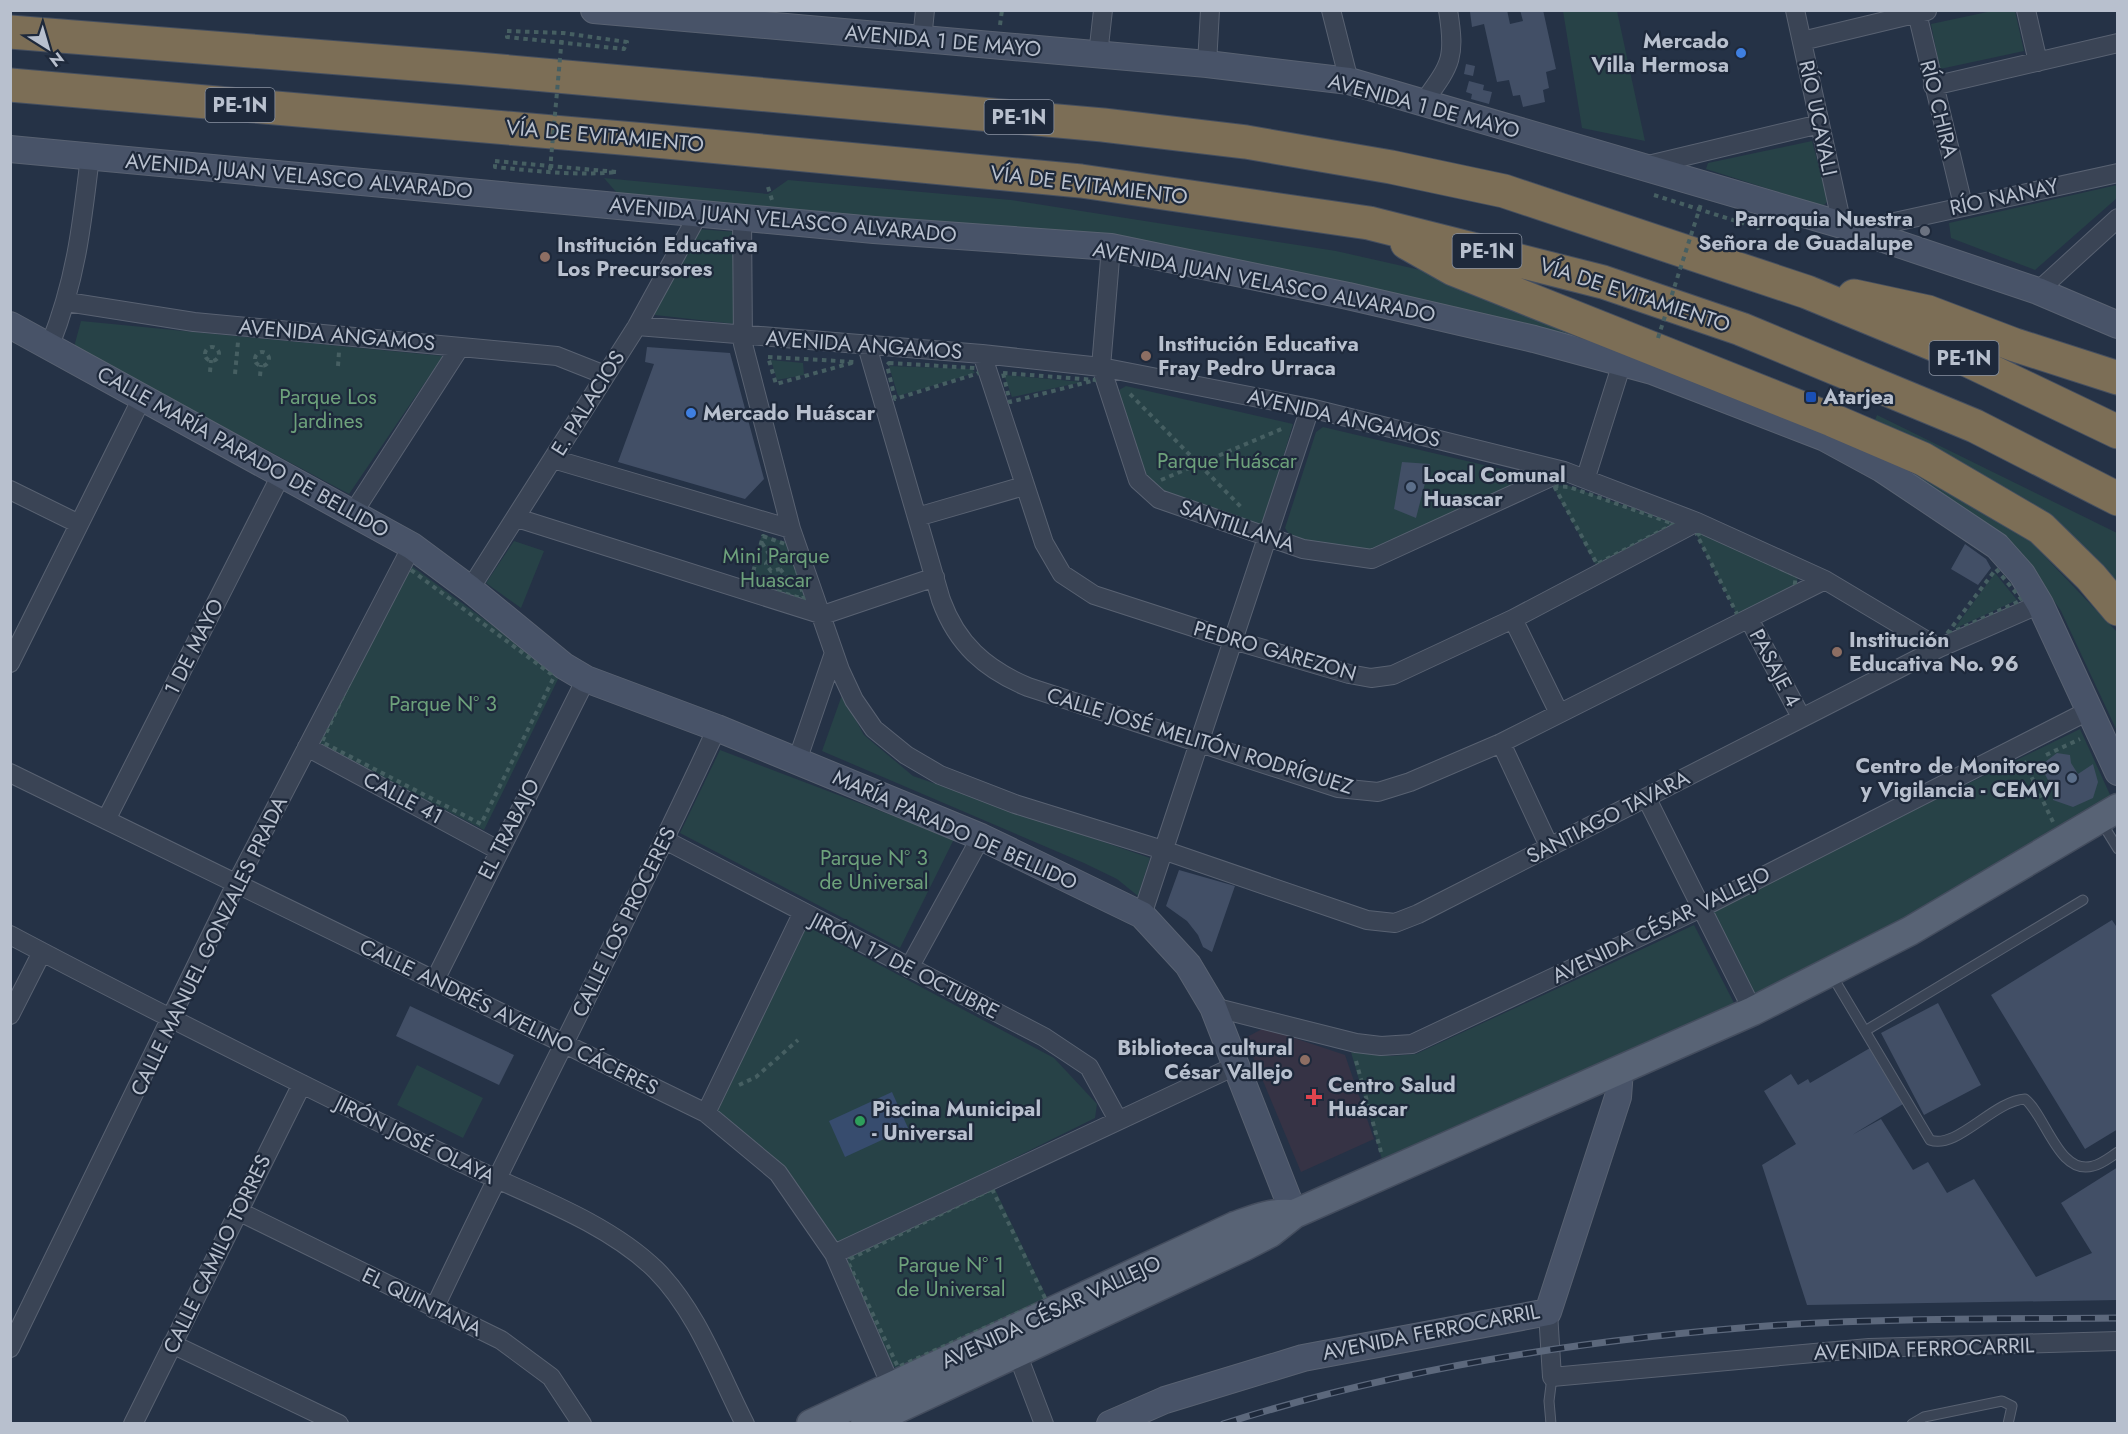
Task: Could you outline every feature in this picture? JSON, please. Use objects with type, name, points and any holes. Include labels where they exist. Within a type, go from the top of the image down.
[{"type":"highway","name":"PE-1N","points":[[10,32],[455,67],[1092,123],[1246,142],[1391,167],[1504,191],[1807,292],[1949,351],[2118,432]]},
{"type":"highway","name":"VÍA DE EVITAMIENTO","points":[[10,86],[586,134],[1069,180],[1370,223],[1603,282],[1741,329],[1975,426],[2118,499]]},
{"type":"highway","points":[[1370,223],[1453,269],[1832,420],[1923,459],[2041,528],[2067,552],[2118,609]]},
{"type":"highway","points":[[1807,292],[1869,298],[1928,312],[2015,345],[2118,378]]},
{"type":"main road","name":"AVENIDA CÉSAR VALLEJO","points":[[811,1424],[896,1397],[1017,1353],[1243,1247],[1270,1233],[1294,1214],[1753,1011],[1910,931],[2109,813]]},
{"type":"main road","name":"AVENIDA CÉSAR VALLEJO","points":[[865,1424],[896,1397],[1235,1226],[1269,1214],[1294,1214]]},
{"type":"street","name":"AVENIDA 1 DE MAYO","points":[[594,10],[642,12],[922,40],[1207,64],[1349,81],[1849,228],[2038,291],[2118,325]]},
{"type":"street","points":[[922,40],[925,10]]},
{"type":"street","points":[[1098,55],[1103,10]]},
{"type":"street","points":[[1207,64],[1210,10]]},
{"type":"street","points":[[1330,10],[1349,81]]},
{"type":"street","name":"RÍO UCAYALI","points":[[1795,10],[1820,124],[1849,228]]},
{"type":"street","points":[[2026,10],[2038,63]]},
{"type":"street","points":[[1423,103],[1451,60],[1453,46],[1450,11]]},
{"type":"street","points":[[1802,41],[1923,12]]},
{"type":"street","name":"RÍO CHIRA","points":[[1923,12],[1933,86],[1963,205]]},
{"type":"street","points":[[1933,86],[2118,43]]},
{"type":"street","points":[[1641,167],[1820,124]]},
{"type":"street","name":"AVENIDA JUAN VELASCO ALVARADO","points":[[10,149],[874,230],[1111,247],[1348,296],[1534,339],[1652,371],[1825,438],[1882,469],[1997,546],[2022,574],[2040,604],[2118,772]]},
{"type":"street","points":[[50,345],[67,302],[82,232],[90,156]]},
{"type":"street","name":"RÍO NANAY","points":[[1849,228],[2118,173]]},
{"type":"street","name":"E. PALACIOS","points":[[470,589],[637,326],[699,213]]},
{"type":"street","name":"SANTIAGO TAVARA","points":[[742,217],[743,336],[791,529],[823,615],[834,653],[863,716],[890,743],[940,775],[1015,804],[1163,850],[1367,920],[1395,923],[1647,799],[1942,642],[2040,604]]},
{"type":"street","points":[[2038,291],[2118,218]]},
{"type":"street","name":"SANTILLANA","points":[[1111,247],[1098,374],[1133,470],[1145,488],[1159,499],[1303,549],[1372,559],[1564,471]]},
{"type":"street","name":"AVENIDA ANGAMOS","points":[[67,302],[194,322],[557,356],[604,375]]},
{"type":"street","name":"CALLE MARÍA PARADO DE BELLIDO","points":[[10,325],[143,396],[412,546],[470,589]]},
{"type":"street","name":"AVENIDA ANGAMOS","points":[[637,326],[982,354],[1310,408],[1586,477],[1697,529],[1825,580],[1942,642]]},
{"type":"street","points":[[353,513],[460,346]]},
{"type":"street","name":"CALLE JOSÉ MELITÓN RODRÍGUEZ","points":[[867,346],[935,577],[948,616],[966,646],[992,670],[1028,687],[1200,745],[1338,788],[1365,792],[1395,788],[1501,743],[1825,580]]},
{"type":"street","name":"PEDRO GAREZON","points":[[982,354],[1044,543],[1055,566],[1071,582],[1094,595],[1233,640],[1371,678],[1393,675],[1697,529]]},
{"type":"street","points":[[1586,477],[1622,363]]},
{"type":"street","points":[[10,663],[143,396]]},
{"type":"street","points":[[1142,915],[1310,408]]},
{"type":"street","points":[[553,459],[791,529]]},
{"type":"street","name":"1 DE MAYO","points":[[106,820],[282,473]]},
{"type":"street","points":[[917,517],[1024,486]]},
{"type":"street","points":[[10,490],[79,524]]},
{"type":"street","points":[[517,518],[823,615],[935,577]]},
{"type":"street","name":"CALLE MANUEL GONZALES PRADA","points":[[10,1348],[236,884],[412,546]]},
{"type":"street","name":"MARÍA PARADO DE BELLIDO","points":[[470,589],[564,666],[586,679],[717,728],[981,837],[1142,915],[1188,965],[1214,1007],[1234,1066],[1294,1214]]},
{"type":"street","points":[[1513,619],[1559,713]]},
{"type":"street","name":"PASAJE 4","points":[[1749,619],[1801,717]]},
{"type":"street","points":[[797,761],[834,653]]},
{"type":"street","name":"EL TRABAJO","points":[[435,980],[498,850],[586,679]]},
{"type":"street","name":"AVENIDA CÉSAR VALLEJO","points":[[1214,1007],[1356,1043],[1381,1046],[1412,1044],[1703,907],[2090,710]]},
{"type":"street","name":"CALLE LOS PROCERES","points":[[434,1309],[495,1180],[665,840],[717,728]]},
{"type":"street","points":[[1501,743],[1549,846]]},
{"type":"street","name":"CALLE 41","points":[[308,747],[498,850]]},
{"type":"street","name":"CALLE ANDRÉS AVELINO CÁCERES","points":[[10,773],[706,1113],[778,1173],[834,1254],[896,1397]]},
{"type":"street","points":[[1647,799],[1753,1011]]},
{"type":"street","points":[[909,968],[981,837]]},
{"type":"street","name":"JIRÓN 17 DE OCTUBRE","points":[[665,840],[802,914],[1044,1037],[1089,1067],[1118,1120]]},
{"type":"street","points":[[706,1113],[802,914]]},
{"type":"street","name":"JIRÓN JOSÉ OLAYA","points":[[10,935],[172,1019],[495,1180],[608,1232],[634,1250],[658,1272],[677,1296],[694,1324],[745,1424]]},
{"type":"street","points":[[10,1015],[42,952]]},
{"type":"street","points":[[834,1254],[1234,1066]]},
{"type":"street","name":"AVENIDA FERROCARRIL","points":[[1110,1424],[1164,1400],[1303,1358],[1548,1312],[1618,1097],[1620,1070]]},
{"type":"street","name":"CALLE CAMILO TORRES","points":[[133,1424],[302,1084]]},
{"type":"street","name":"EL QUINTANA","points":[[238,1211],[501,1340],[551,1377],[582,1424]]},
{"type":"street","points":[[1548,1312],[1552,1377]]},
{"type":"street","name":"AVENIDA FERROCARRIL","points":[[1552,1377],[1869,1348],[2118,1341]]},
{"type":"street","points":[[172,1344],[339,1424]]},
{"type":"street","points":[[1017,1353],[1044,1424]]},
{"type":"lane","points":[[2109,813],[2118,849]]},
{"type":"lane","points":[[1865,1030],[2083,900]]},
{"type":"lane","points":[[1830,972],[1930,1140],[1942,1142],[1948,1140],[2002,1104],[2025,1099],[2033,1105],[2059,1150],[2069,1162],[2083,1168],[2095,1166],[2118,1152]]},
{"type":"lane","points":[[1551,1424],[1549,1401],[1552,1377]]},
{"type":"lane","points":[[1912,1424],[1924,1417],[2002,1401],[2012,1406],[2007,1424]]},
{"type":"path","points":[[507,31],[562,35],[616,41],[627,42],[624,49],[507,37],[507,31]]},
{"type":"path","points":[[550,171],[562,35]]},
{"type":"path","points":[[495,161],[616,172],[591,174],[550,171],[495,167],[495,161]]},
{"type":"path","points":[[1658,338],[1701,204]]},
{"type":"path","points":[[230,339],[247,340]]},
{"type":"path","points":[[235,374],[239,340]]},
{"type":"path","points":[[338,366],[339,348]]},
{"type":"path","points":[[768,357],[776,384],[855,362]]},
{"type":"path","points":[[210,372],[211,360]]},
{"type":"path","points":[[260,376],[261,365]]},
{"type":"path","points":[[1003,373],[1098,374],[1010,402],[1002,376],[1003,373]]},
{"type":"path","points":[[895,399],[979,374]]},
{"type":"path","points":[[1136,391],[1125,389],[1244,509]]},
{"type":"path","points":[[1280,423],[1291,426]]},
{"type":"path","points":[[1152,484],[1291,426]]},
{"type":"path","points":[[1287,436],[1291,426]]},
{"type":"path","points":[[1554,486],[1569,487],[1674,524],[1597,564],[1554,486]]},
{"type":"path","points":[[1697,529],[1796,575],[1794,591],[1738,616],[1697,529]]},
{"type":"path","points":[[762,542],[750,583],[804,599],[791,546],[764,536],[762,542],[771,557]]},
{"type":"path","points":[[771,557],[779,558],[781,561],[780,569],[776,572],[768,568],[767,560],[771,557]]},
{"type":"path","points":[[1942,642],[1996,569]]},
{"type":"path","points":[[411,570],[551,674],[553,679],[481,824],[322,742],[400,572],[411,570]]},
{"type":"path","points":[[2026,764],[2084,737]]},
{"type":"path","points":[[2021,754],[2057,830]]},
{"type":"path","points":[[735,1087],[756,1077],[798,1040]]},
{"type":"path","points":[[1354,1055],[1384,1162]]},
{"type":"path","points":[[992,1189],[1046,1300]]},
{"type":"shaded area","name":"Centro Salud Huáscar","points":[[1264,1028],[1345,1055],[1374,1139],[1301,1172],[1245,1038]]},
{"type":"green space","points":[[1563,11],[1617,11],[1645,141],[1582,128]]},
{"type":"green space","points":[[1992,11],[2015,11],[2024,51],[1940,69],[1931,24]]},
{"type":"green space","points":[[1812,141],[1828,201],[1823,206],[1706,169],[1708,163]]},
{"type":"green space","points":[[604,178],[768,194],[788,180],[1011,200],[1336,251],[1438,274],[1534,305],[1607,349],[1342,283],[1096,233],[771,210],[617,193]]},
{"type":"green space","points":[[2117,185],[2117,198],[2035,270],[1951,238],[1949,223]]},
{"type":"green space","points":[[697,229],[737,232],[735,324],[655,315],[654,311],[687,255]]},
{"type":"green space","name":"Parque Los Jardines","points":[[81,321],[443,356],[349,494],[74,347]]},
{"type":"green space","points":[[771,360],[803,363],[804,375],[777,380]]},
{"type":"green space","points":[[889,366],[972,369],[975,373],[898,396]]},
{"type":"green space","points":[[1004,375],[1083,382],[1012,397]]},
{"type":"green space","name":"Parque Huáscar","points":[[1126,386],[1293,424],[1262,528],[1162,493],[1152,483],[1138,459],[1129,432],[1119,390]]},
{"type":"green space","points":[[1877,415],[2117,533],[2117,595],[1872,428]]},
{"type":"green space","points":[[1323,427],[1526,475],[1529,479],[1376,552],[1312,545],[1290,536],[1285,528],[1316,432]]},
{"type":"green space","points":[[1901,465],[2011,521],[2117,632],[2117,731],[2061,611],[2021,552]]},
{"type":"green space","points":[[1552,485],[1569,486],[1675,524],[1596,565]]},
{"type":"green space","points":[[1702,531],[1798,574],[1796,591],[1738,617],[1696,534]]},
{"type":"green space","name":"Mini Parque Huascar","points":[[762,534],[792,545],[806,600],[748,583]]},
{"type":"green space","points":[[514,541],[544,551],[521,608],[486,583]]},
{"type":"green space","name":"Parque Nº 3","points":[[409,564],[560,675],[484,830],[319,744]]},
{"type":"green space","points":[[1995,573],[2017,600],[1954,629]]},
{"type":"green space","points":[[842,695],[864,735],[913,776],[1150,858],[1138,896],[1117,879],[1084,863],[822,751]]},
{"type":"green space","points":[[2080,729],[2112,799],[1925,916],[1757,999],[1712,911],[1715,907]]},
{"type":"green space","name":"Parque Nº 3 de Universal","points":[[720,750],[954,839],[900,948],[680,833]]},
{"type":"green space","points":[[803,924],[1054,1058],[1097,1104],[1095,1118],[837,1246],[782,1166],[713,1107]]},
{"type":"green space","points":[[1694,925],[1734,1003],[1733,1009],[1383,1163],[1351,1052],[1392,1056],[1416,1054]]},
{"type":"green space","points":[[417,1065],[483,1098],[463,1138],[397,1105]]},
{"type":"green space","name":"Parque Nº 1 de Universal","points":[[994,1187],[1049,1302],[901,1370],[892,1366],[846,1266],[848,1258]]},
{"type":"water","points":[[892,1092],[908,1128],[845,1157],[829,1121]]},
{"type":"building","points":[[1507,10],[1510,24],[1523,21],[1520,10],[1543,10],[1556,69],[1546,72],[1549,88],[1543,90],[1545,102],[1523,107],[1520,95],[1513,96],[1509,80],[1497,82],[1484,24],[1472,27],[1470,12]]},
{"type":"building","points":[[1466,64],[1475,66],[1473,76],[1464,74]]},
{"type":"building","points":[[1469,81],[1484,85],[1483,90],[1492,92],[1489,104],[1471,99],[1472,94],[1466,92]]},
{"type":"building","name":"Mercado Huáscar","points":[[647,347],[730,353],[764,479],[745,499],[618,462],[654,364],[645,362]]},
{"type":"building","name":"Local Comunal Huascar","points":[[1402,462],[1430,464],[1416,518],[1394,509]]},
{"type":"building","points":[[1965,544],[1986,559],[1991,568],[1978,585],[1951,569]]},
{"type":"building","name":"Centro de Monitoreo y Vigilancia - CEMVI","points":[[2057,753],[2070,755],[2071,763],[2078,774],[2093,764],[2098,782],[2093,798],[2073,807],[2053,800],[2053,789],[2042,769],[2045,762]]},
{"type":"building","points":[[1179,870],[1235,886],[1212,952],[1203,947],[1198,935],[1187,921],[1166,906]]},
{"type":"building","points":[[2112,920],[2118,929],[2118,1129],[2085,1149],[1991,995]]},
{"type":"building","points":[[1938,1003],[1981,1085],[1924,1115],[1881,1033]]},
{"type":"building","points":[[410,1006],[514,1055],[499,1085],[396,1036]]},
{"type":"building","points":[[1870,1048],[1903,1104],[1852,1135],[1881,1119],[1913,1170],[1928,1162],[1947,1193],[1974,1179],[2036,1277],[2092,1253],[2061,1203],[2118,1167],[2118,1300],[1807,1305],[1762,1165],[1796,1144],[1764,1091],[1791,1074],[1798,1085],[1808,1079],[1810,1083]]},
{"type":"railway","points":[[1223,1424],[1359,1386],[1429,1371],[1569,1347],[1640,1338],[1781,1325],[1865,1321],[2118,1318]]},
{"type":"place","name":"Mercado Villa Hermosa","points":[[1741,53]]},
{"type":"place","name":"Parroquia Nuestra Señora de Guadalupe","points":[[1925,231]]},
{"type":"place","name":"Institución Educativa Los Precursores","points":[[545,257]]},
{"type":"place","name":"Institución Educativa Fray Pedro Urraca","points":[[1146,356]]},
{"type":"place","name":"Atarjea","points":[[1811,397]]},
{"type":"place","name":"Mercado Huáscar","points":[[691,413]]},
{"type":"place","name":"Local Comunal Huascar","points":[[1411,487]]},
{"type":"place","name":"Institución Educativa No. 96","points":[[1837,652]]},
{"type":"place","name":"Centro de Monitoreo y Vigilancia - CEMVI","points":[[2072,778]]},
{"type":"place","name":"Biblioteca cultural César Vallejo","points":[[1305,1060]]},
{"type":"place","name":"Centro Salud Huáscar","points":[[1314,1097]]},
{"type":"place","name":"Piscina Municipal - Universal","points":[[860,1121]]}]
